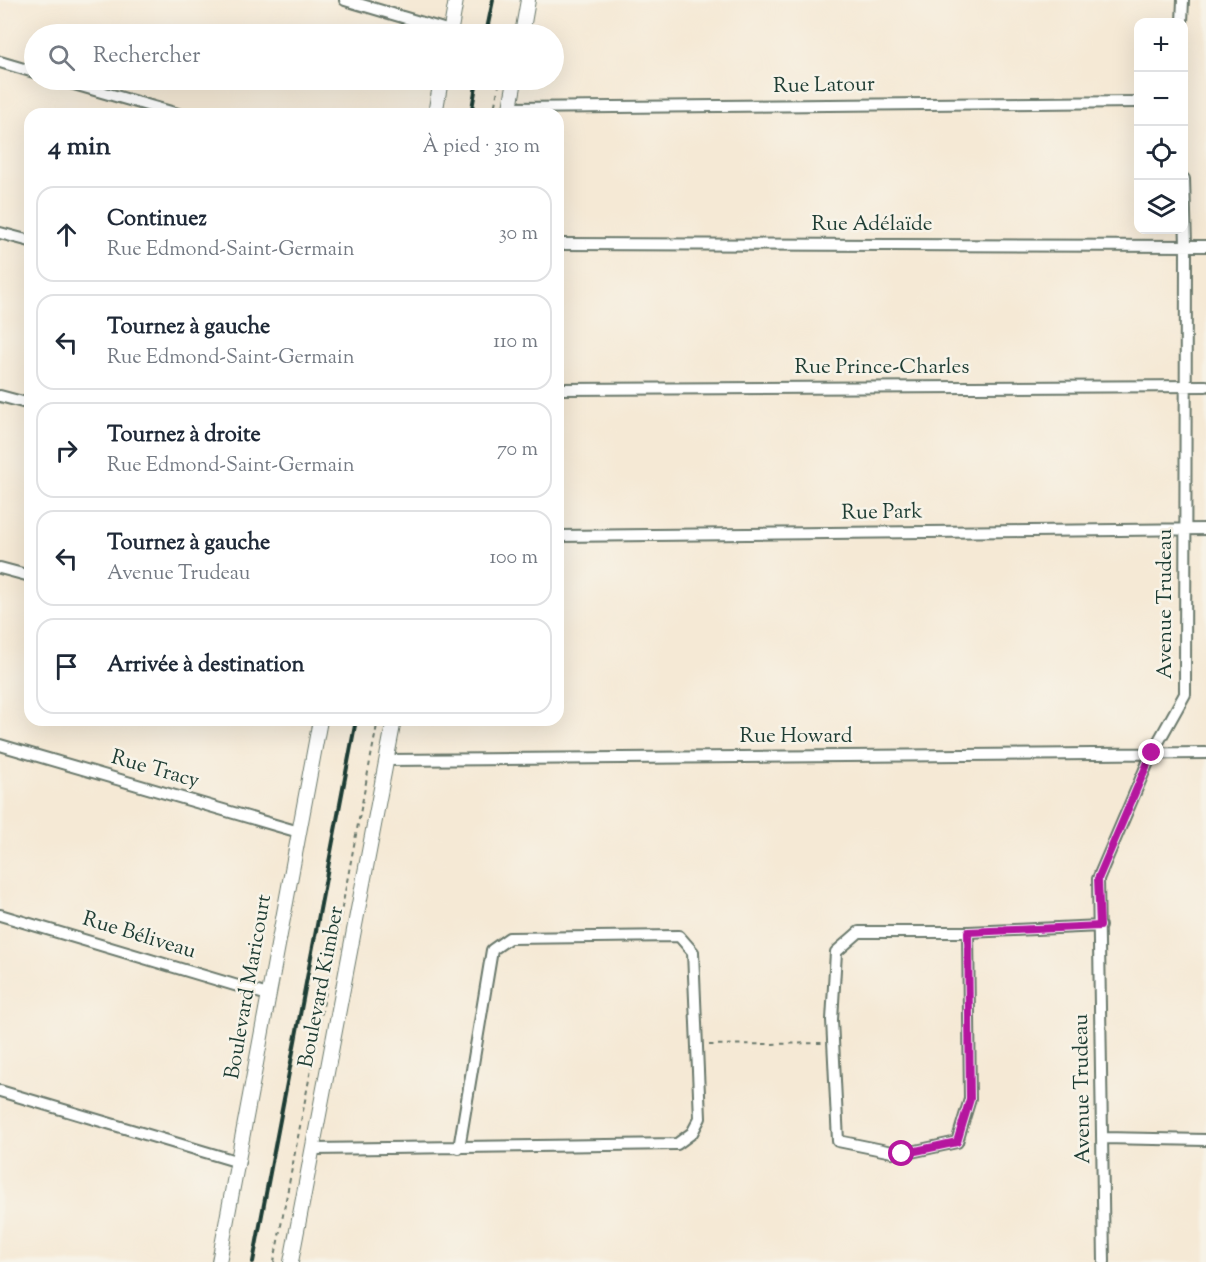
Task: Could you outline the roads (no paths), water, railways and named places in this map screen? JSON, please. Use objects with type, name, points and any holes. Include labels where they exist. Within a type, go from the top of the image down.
[{"type":"street","points":[[345,0],[421,24]]},
{"type":"street","points":[[452,24],[456,0]]},
{"type":"street","points":[[524,24],[528,0]]},
{"type":"street","points":[[1182,18],[1183,0]]},
{"type":"street","points":[[0,62],[24,69]]},
{"type":"street","points":[[95,90],[157,108]]},
{"type":"street","points":[[436,108],[439,90]]},
{"type":"street","points":[[510,108],[513,90]]},
{"type":"street","name":"Rue Latour","points":[[564,110],[1134,102]]},
{"type":"street","name":"Avenue Trudeau","points":[[1104,1262],[1098,879],[1152,753],[1185,694],[1186,245],[1184,180]]},
{"type":"street","points":[[0,233],[24,240]]},
{"type":"street","name":"Rue Adélaïde","points":[[564,244],[1206,246]]},
{"type":"street","name":"Rue Prince-Charles","points":[[564,390],[1206,386]]},
{"type":"street","points":[[0,396],[24,402]]},
{"type":"street","name":"Rue Park","points":[[564,536],[1206,529]]},
{"type":"street","points":[[0,568],[24,574]]},
{"type":"street","name":"Boulevard Maricourt","points":[[219,1262],[319,726]]},
{"type":"street","name":"Boulevard Kimber","points":[[291,1262],[393,726]]},
{"type":"street","name":"Rue Tracy","points":[[0,745],[298,832]]},
{"type":"street","name":"Rue Howard","points":[[386,760],[1206,753]]},
{"type":"street","name":"Rue Béliveau","points":[[0,915],[268,995]]},
{"type":"street","points":[[968,932],[970,1099],[957,1142],[902,1154],[838,1141],[832,1020],[836,952],[859,932],[968,932],[1100,926]]},
{"type":"street","points":[[313,1149],[459,1148],[677,1144],[692,1133],[700,1118],[693,952],[679,936],[509,938],[492,950],[459,1148]]},
{"type":"street","points":[[0,1091],[238,1162]]},
{"type":"street","points":[[1103,1138],[1206,1140]]},
{"type":"railway","points":[[488,24],[493,0]]},
{"type":"railway","points":[[472,108],[475,90]]},
{"type":"railway","points":[[253,1262],[355,726]]}]
